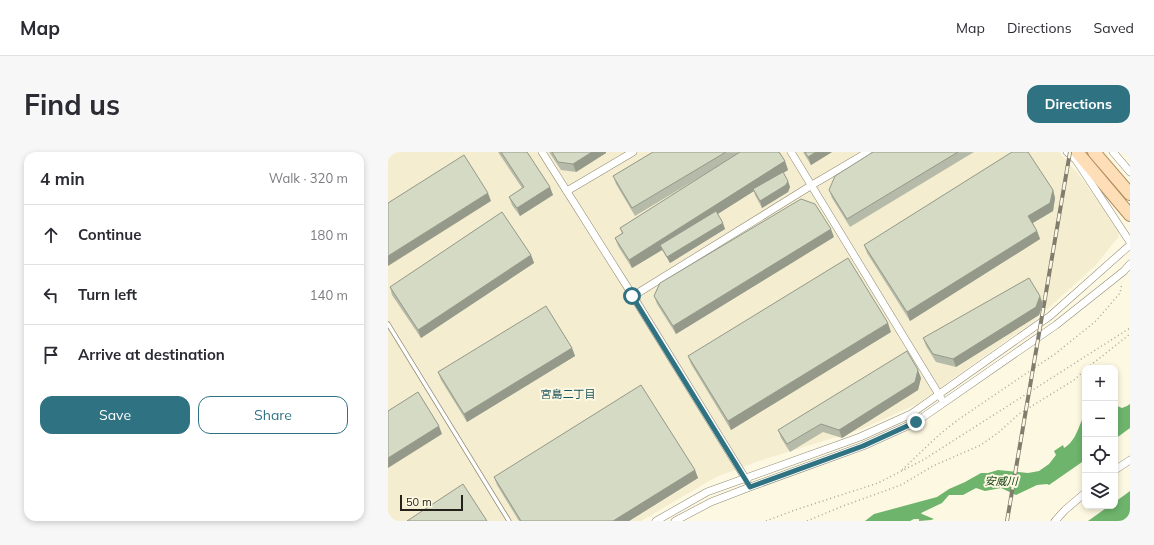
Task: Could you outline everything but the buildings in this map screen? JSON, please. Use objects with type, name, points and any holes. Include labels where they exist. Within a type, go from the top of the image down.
[{"type":"main road","points":[[1077,152],[1130,216]]},
{"type":"main road","points":[[1094,152],[1130,194]]},
{"type":"street","points":[[542,152],[750,487]]},
{"type":"street","points":[[567,192],[633,152]]},
{"type":"street","points":[[791,152],[944,403]]},
{"type":"street","points":[[632,296],[868,152]]},
{"type":"street","points":[[656,521],[707,492],[860,437],[911,414],[1050,316],[1130,244],[1076,160],[1067,152]]},
{"type":"street","points":[[1112,152],[1130,172]]},
{"type":"street","points":[[675,521],[712,502],[863,446],[916,422],[1056,325],[1124,271],[1130,264]]},
{"type":"street","points":[[1118,468],[1130,460]]},
{"type":"street","points":[[1055,521],[1082,496]]},
{"type":"lane","points":[[388,324],[508,521]]},
{"type":"path","points":[[901,472],[940,434],[959,419],[984,404],[1055,354],[1096,321],[1120,294],[1124,271]]},
{"type":"path","points":[[766,521],[878,483],[901,472],[930,456],[1130,328]]},
{"type":"path","points":[[1091,365],[1130,334]]},
{"type":"path","points":[[807,521],[901,485],[933,466],[981,445],[1019,414],[1074,380],[1082,373]]},
{"type":"shaded area","points":[[1059,152],[1080,176],[1117,227],[1119,236],[1096,265],[1033,322],[917,404],[862,429],[759,461],[716,477],[641,521],[388,521],[388,153]]},
{"type":"water","points":[[1130,404],[1130,428],[1118,437],[1118,406],[1122,408]]},
{"type":"water","name":"安威川","points":[[1082,421],[1082,462],[1049,485],[1037,485],[1016,495],[1001,488],[985,491],[976,488],[963,495],[949,495],[942,503],[921,513],[934,519],[931,520],[919,521],[919,519],[914,519],[910,521],[865,521],[874,514],[937,497],[949,489],[981,473],[988,473],[998,470],[1028,473],[1039,471],[1049,464],[1056,455],[1054,451],[1063,445],[1064,448],[1068,445]]},
{"type":"water","points":[[1130,491],[1130,516],[1123,521],[1088,521],[1105,509],[1118,509],[1118,500]]},
{"type":"railway","points":[[1007,521],[1070,152]]},
{"type":"district","name":"宮島二丁目","points":[[568,394]]},
{"type":"route","points":[[632,296],[750,487],[863,446],[916,422]]}]
